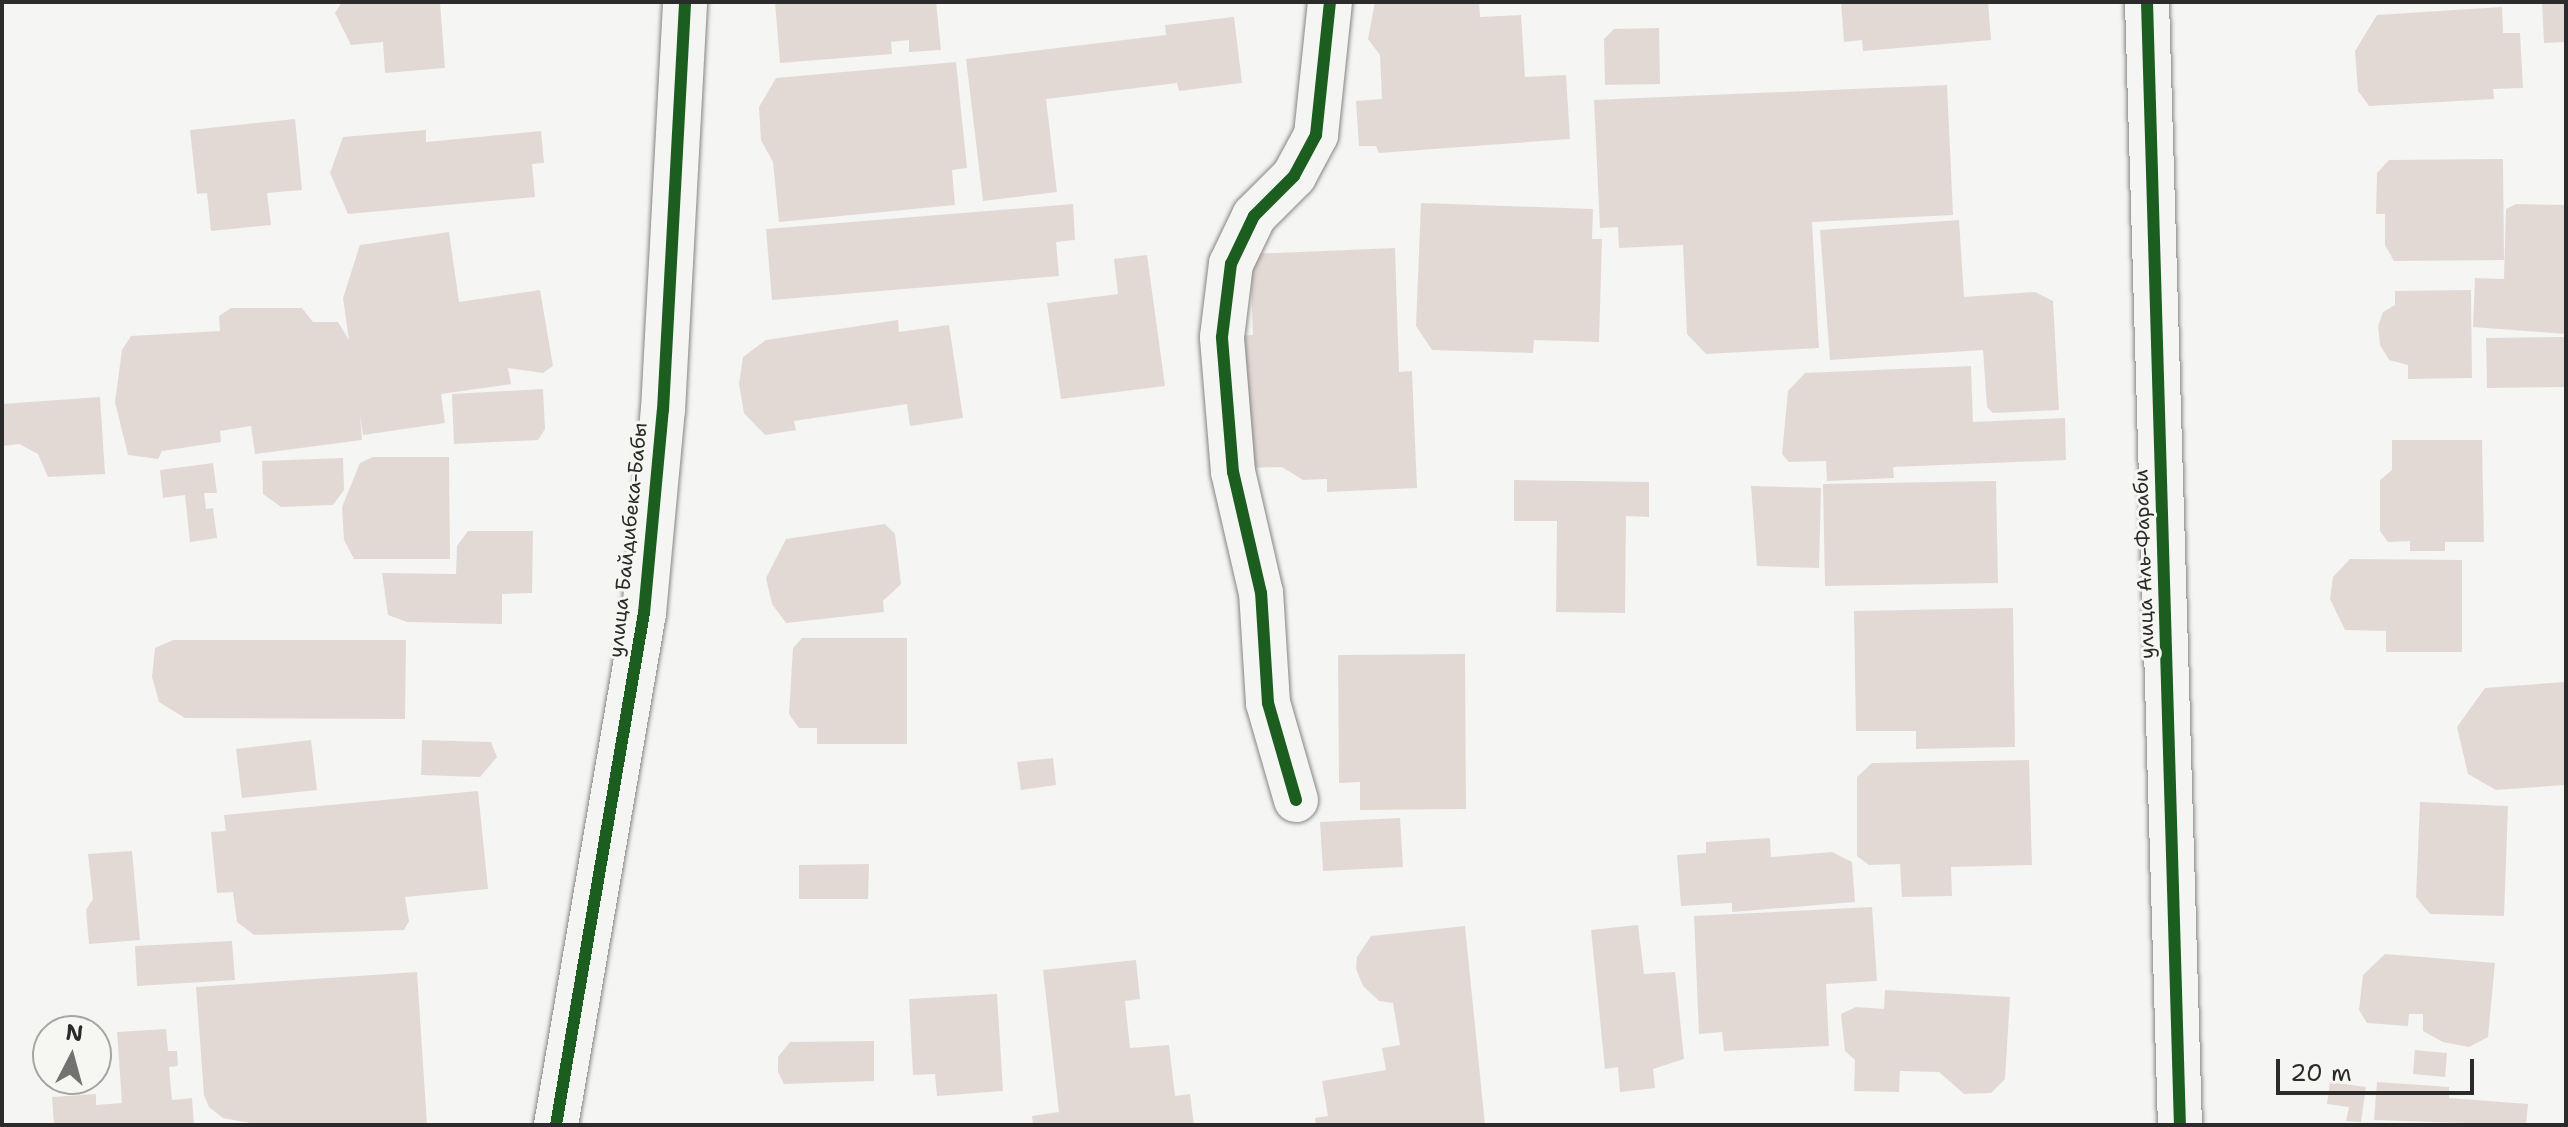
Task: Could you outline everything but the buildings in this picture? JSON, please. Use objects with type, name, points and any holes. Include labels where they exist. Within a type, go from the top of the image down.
[{"type":"street","name":"улица Байдибека-Бабы","points":[[556,1125],[644,613],[663,410],[685,2]]},
{"type":"street","points":[[1296,800],[1268,703],[1261,593],[1233,472],[1222,337],[1231,264],[1254,216],[1294,176],[1316,135],[1330,2]]},
{"type":"street","name":"улица Аль-Фараби","points":[[2147,2],[2180,1125]]},
{"type":"cycle path","points":[[556,1125],[644,613],[663,410],[685,2]]},
{"type":"cycle path","points":[[1296,800],[1268,703],[1261,593],[1233,472],[1222,337],[1231,264],[1254,216],[1294,176],[1316,135],[1330,2]]},
{"type":"cycle path","points":[[2147,2],[2180,1125]]}]
